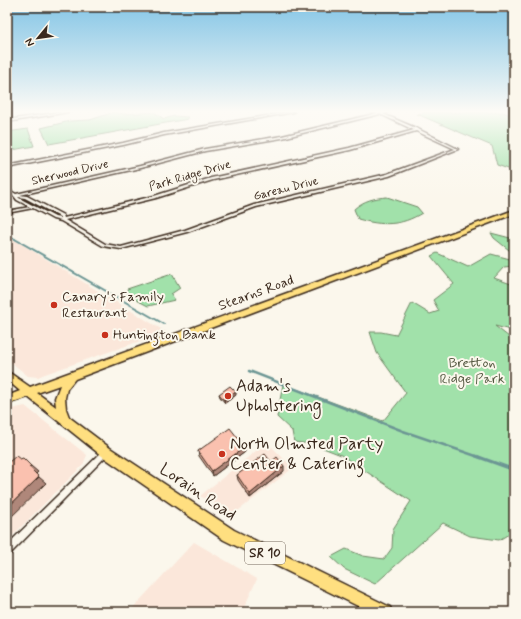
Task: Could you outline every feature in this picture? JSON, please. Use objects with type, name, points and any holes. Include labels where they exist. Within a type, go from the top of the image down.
[{"type":"main road","name":"Stearns Road","points":[[7,400],[514,212]]},
{"type":"main road","name":"Lorain Road","points":[[7,375],[106,452],[229,535],[385,612]]},
{"type":"main road","points":[[65,420],[60,410],[60,398],[66,382],[75,375]]},
{"type":"street","points":[[7,167],[136,141]]},
{"type":"street","name":"Sherwood Drive","points":[[16,195],[140,167],[205,150],[259,141]]},
{"type":"street","name":"Park Ridge Drive","points":[[62,220],[155,197],[212,179],[350,149],[378,141]]},
{"type":"street","name":"Gareau Drive","points":[[62,220],[104,245],[121,248],[186,231],[255,206],[388,175],[457,149],[439,141]]},
{"type":"street","points":[[7,190],[42,205],[62,216],[62,220]]},
{"type":"street","points":[[16,195],[18,199],[32,207],[54,218],[62,220]]},
{"type":"street","points":[[7,212],[42,205]]},
{"type":"street","points":[[7,215],[32,207]]},
{"type":"street","points":[[7,551],[106,452]]},
{"type":"shaded area","points":[[7,235],[166,332],[38,377],[28,376],[7,359]]},
{"type":"shaded area","points":[[25,406],[87,455],[83,465],[7,541],[7,410]]},
{"type":"shaded area","points":[[267,442],[293,468],[234,514],[200,496]]},
{"type":"shaded area","points":[[194,542],[257,579],[242,612],[129,612]]},
{"type":"green space","points":[[7,141],[32,141],[34,146],[7,151]]},
{"type":"green space","points":[[47,141],[66,141],[49,144]]},
{"type":"green space","points":[[480,141],[514,141],[514,171],[497,165],[492,146]]},
{"type":"green space","points":[[387,197],[417,207],[422,213],[407,220],[391,224],[375,223],[358,219],[354,209],[362,203],[370,200]]},
{"type":"green space","points":[[491,233],[514,239],[514,254],[494,238]]},
{"type":"green space","name":"Bretton Ridge Park","points":[[437,253],[468,267],[491,254],[510,259],[514,258],[514,266],[504,267],[494,278],[514,285],[514,331],[495,326],[514,341],[514,531],[499,540],[470,536],[443,523],[375,584],[344,569],[331,557],[346,549],[363,556],[384,559],[392,548],[393,529],[411,501],[341,455],[313,444],[294,442],[292,431],[277,417],[283,384],[383,421],[406,393],[377,353],[370,332],[381,332],[396,335],[412,303],[430,314],[439,311],[433,300],[454,284],[431,256]]},
{"type":"green space","points":[[172,274],[180,288],[171,294],[175,300],[148,306],[125,294],[127,289]]},
{"type":"building","points":[[230,386],[236,392],[224,400],[219,394]]},
{"type":"building","name":"North Olmsted Party Center & Catering","points":[[230,428],[245,447],[212,471],[198,451]]},
{"type":"building","points":[[265,454],[271,462],[277,457],[284,466],[250,494],[237,475]]},
{"type":"building","points":[[16,456],[20,459],[23,458],[31,466],[29,467],[39,477],[7,508],[7,460],[9,462]]},
{"type":"waterway","points":[[7,235],[13,238]]},
{"type":"waterway","points":[[13,238],[164,324]]},
{"type":"waterway","points":[[249,371],[403,431],[479,457]]},
{"type":"waterway","points":[[476,456],[509,468],[514,473]]},
{"type":"place","name":"Canary's Family Restaurant","points":[[54,305]]},
{"type":"place","name":"Huntington Bank","points":[[105,335]]},
{"type":"place","name":"Adam's Upholstering","points":[[228,396]]},
{"type":"place","name":"North Olmsted Party Center & Catering","points":[[222,454]]}]
